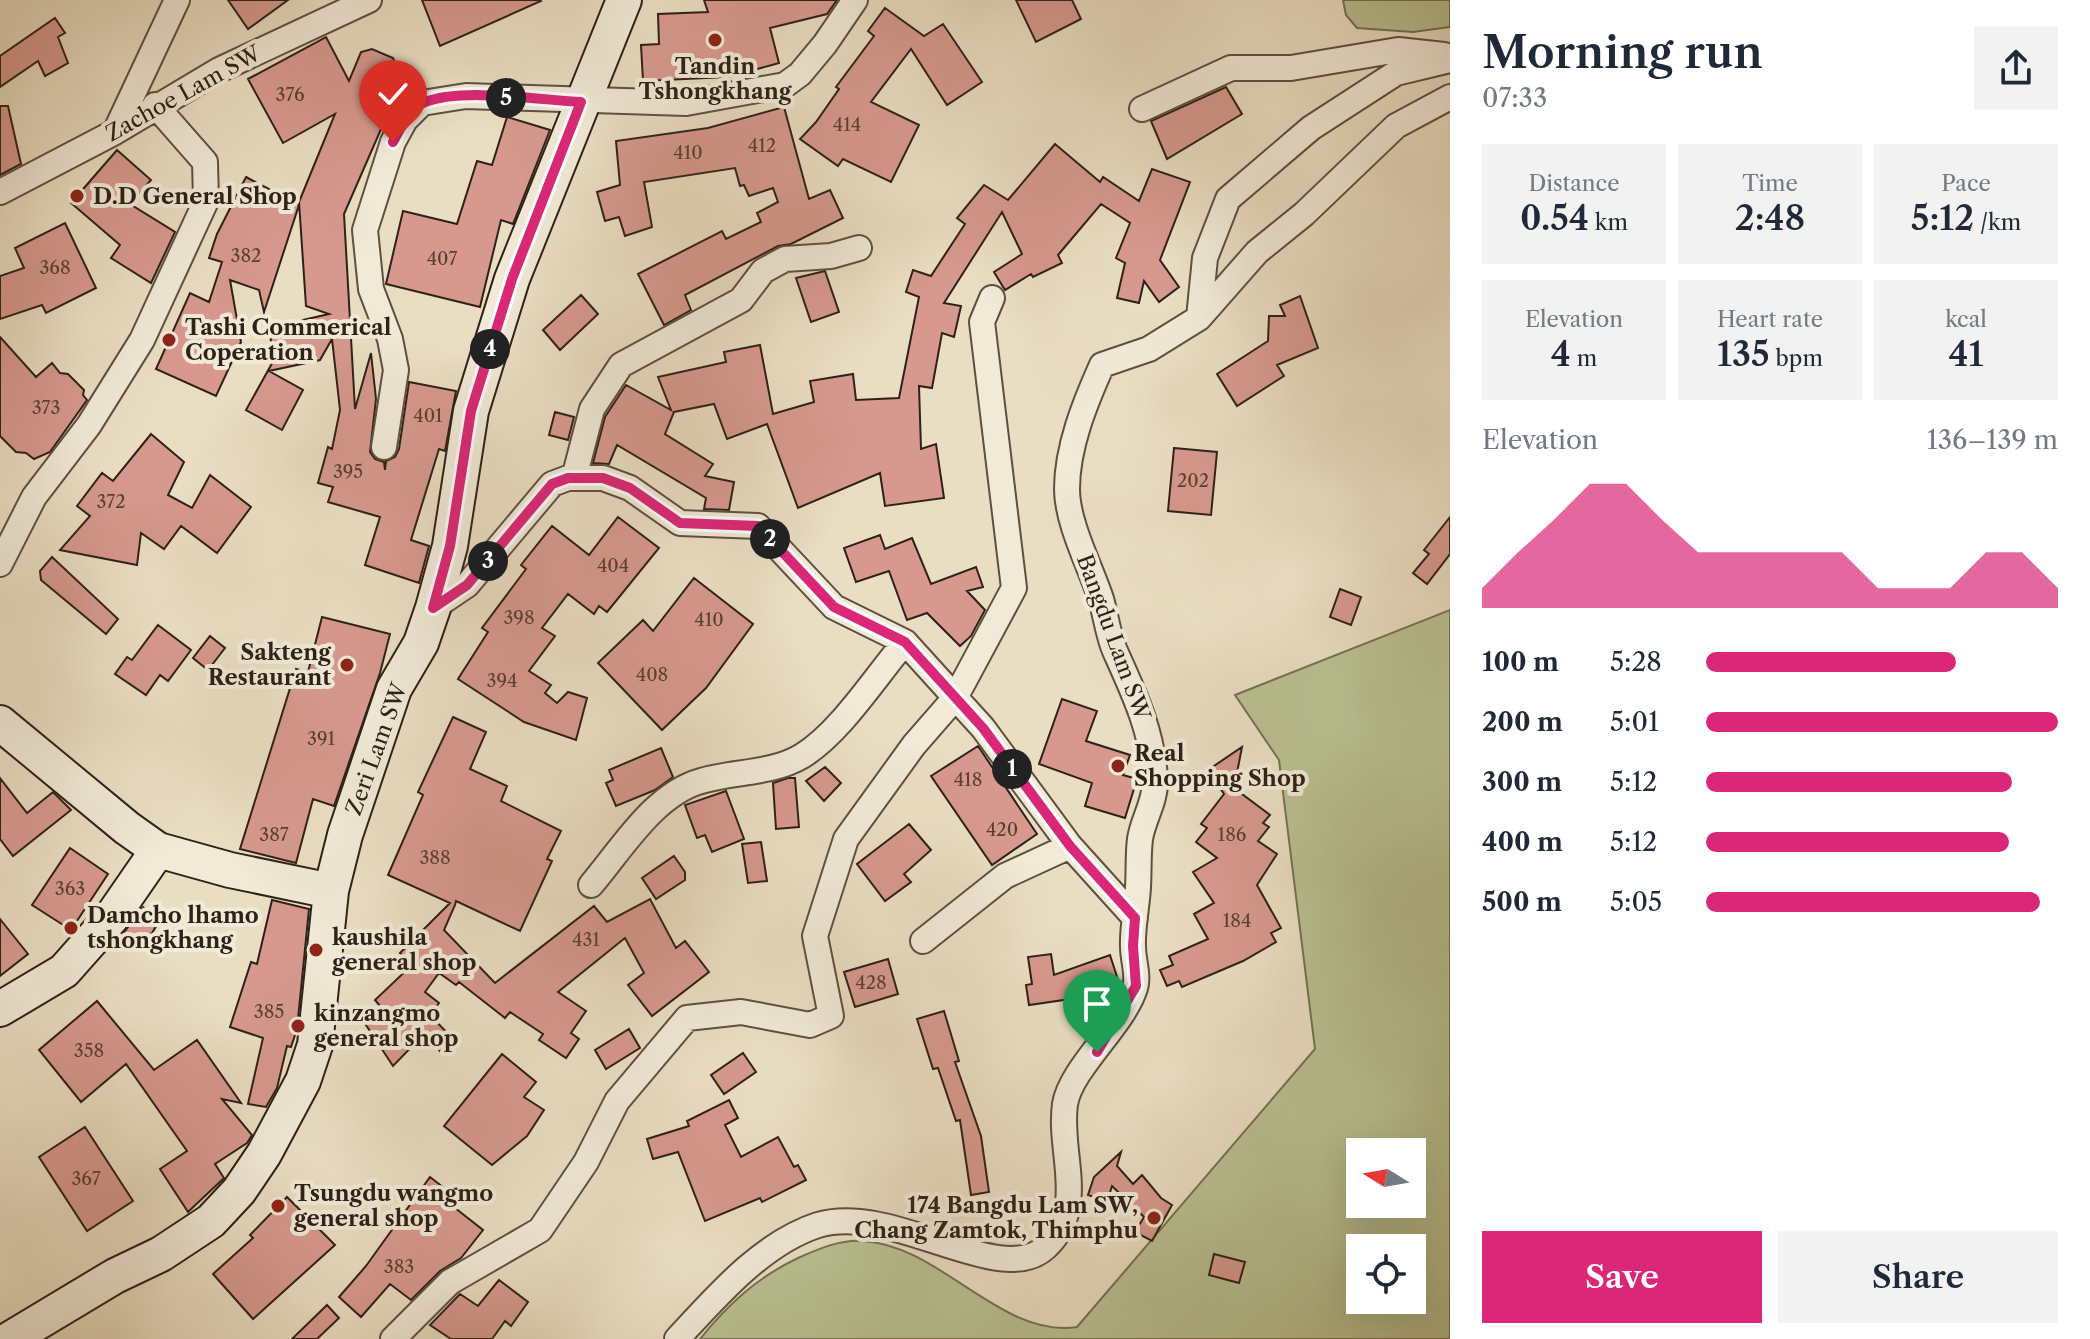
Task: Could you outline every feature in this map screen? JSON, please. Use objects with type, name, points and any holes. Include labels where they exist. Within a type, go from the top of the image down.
[{"type":"street","points":[[115,132],[177,0]]},
{"type":"street","name":"Zachoe Lam SW","points":[[0,192],[290,34],[369,0]]},
{"type":"street","name":"Zeri Lam SW","points":[[10,1339],[57,1308],[173,1246],[211,1221],[239,1191],[264,1154],[303,1081],[315,1045],[331,891],[354,807],[389,702],[421,643],[433,608],[450,546],[471,411],[512,279],[624,0]]},
{"type":"street","points":[[384,447],[396,370],[390,339],[371,289],[365,230],[393,142],[405,120],[422,103],[466,96],[686,103],[785,85],[800,74],[825,44],[855,0]]},
{"type":"street","points":[[1142,109],[1231,68],[1291,68],[1398,50],[1450,58]]},
{"type":"street","points":[[1199,318],[1205,258],[1228,199],[1311,128],[1396,73],[1450,58]]},
{"type":"street","name":"Bangdu Lam SW","points":[[677,1339],[749,1268],[795,1235],[816,1225],[837,1221],[879,1222],[1001,1261],[1022,1260],[1047,1246],[1058,1232],[1068,1206],[1065,1103],[1079,1075],[1136,986],[1133,946],[1140,837],[1155,782],[1148,732],[1128,675],[1114,649],[1100,598],[1085,562],[1067,490],[1083,406],[1102,365],[1149,349],[1199,318],[1257,252],[1304,214],[1396,126],[1450,97]]},
{"type":"street","points":[[0,564],[34,497],[89,425],[142,340],[206,201],[205,162],[155,105]]},
{"type":"street","points":[[574,478],[592,409],[621,365],[741,300],[763,271],[785,259],[831,256],[859,248]]},
{"type":"street","points":[[393,1339],[450,1282],[540,1230],[586,1162],[617,1101],[687,1018],[741,1012],[810,1025],[831,1016],[815,936],[846,839],[914,745],[955,698],[985,648],[1014,588],[982,322],[992,298]]},
{"type":"street","points":[[433,608],[467,585],[552,484],[574,478],[603,478],[630,488],[680,523],[758,526],[834,607],[905,642],[983,728],[1070,846],[1135,918]]},
{"type":"street","points":[[591,885],[662,802],[699,781],[772,767],[802,756],[834,728],[905,642]]},
{"type":"street","points":[[0,723],[158,850],[230,870],[331,891]]},
{"type":"street","points":[[923,941],[1005,876],[1070,846]]},
{"type":"street","points":[[0,1009],[64,971],[111,918],[158,850]]},
{"type":"green space","points":[[1343,0],[1450,0],[1450,27],[1413,32],[1357,28],[1346,15]]},
{"type":"green space","points":[[1450,610],[1450,1339],[700,1339],[733,1303],[770,1274],[822,1248],[855,1241],[891,1246],[918,1258],[1023,1319],[1049,1327],[1077,1327],[1315,1049],[1279,760],[1235,695]]},
{"type":"building","points":[[228,0],[288,0],[248,29]]},
{"type":"building","points":[[422,0],[540,0],[541,1],[440,46]]},
{"type":"building","points":[[704,0],[837,0],[827,14],[770,28],[779,63],[728,77],[643,81],[641,45],[659,44],[658,14],[708,12]]},
{"type":"building","points":[[1016,0],[1072,0],[1081,19],[1036,42]]},
{"type":"building","points":[[885,8],[924,36],[943,24],[982,82],[947,105],[911,49],[871,102],[919,125],[891,182],[843,159],[838,166],[800,139],[816,122],[839,89],[836,87],[874,36],[868,31]]},
{"type":"building","points":[[55,18],[65,33],[58,37],[68,63],[45,76],[38,61],[0,87],[0,56]]},
{"type":"building","points":[[326,37],[349,81],[361,52],[372,49],[393,58],[402,81],[344,214],[355,409],[371,353],[376,399],[370,452],[375,459],[384,462],[385,470],[386,461],[395,457],[399,449],[409,382],[456,391],[445,451],[439,449],[411,540],[429,546],[419,583],[365,565],[380,517],[328,502],[333,487],[318,483],[328,447],[332,449],[340,410],[332,339],[320,360],[269,371],[303,390],[282,430],[246,410],[275,358],[268,328],[329,314],[306,306],[299,202],[335,114],[283,143],[248,79]]},
{"type":"building","points":[[1226,87],[1242,114],[1167,159],[1151,121]]},
{"type":"building","points":[[0,106],[8,106],[21,164],[0,175]]},
{"type":"building","points":[[784,107],[809,199],[830,190],[843,218],[791,244],[778,246],[685,295],[691,310],[664,325],[638,274],[722,231],[726,239],[761,222],[757,213],[778,202],[773,188],[749,196],[744,185],[740,186],[735,168],[644,182],[652,227],[625,236],[619,217],[605,221],[597,192],[620,185],[616,141],[708,128]]},
{"type":"building","points":[[507,117],[550,130],[513,224],[501,220],[480,307],[386,284],[403,211],[457,224],[477,161],[492,165]]},
{"type":"building","points":[[1055,144],[1100,182],[1103,177],[1139,201],[1152,169],[1190,182],[1160,260],[1179,287],[1159,302],[1144,281],[1139,303],[1117,298],[1125,263],[1116,258],[1130,223],[1101,204],[1058,255],[1062,263],[1033,277],[1031,274],[1005,290],[994,272],[1022,254],[1002,212],[944,303],[961,306],[954,337],[942,333],[932,388],[919,386],[921,449],[936,444],[944,498],[885,506],[880,473],[798,508],[767,424],[727,439],[714,404],[674,412],[665,434],[713,464],[705,476],[734,482],[729,510],[704,509],[706,498],[617,445],[609,464],[593,463],[605,417],[626,385],[671,410],[658,377],[726,362],[724,352],[760,345],[773,414],[814,402],[810,381],[853,374],[856,400],[899,398],[919,297],[906,292],[913,270],[931,276],[965,224],[957,218],[984,185],[1008,200]]},
{"type":"building","points":[[117,150],[151,180],[130,204],[175,232],[151,283],[111,258],[120,245],[71,203]]},
{"type":"building","points":[[246,177],[299,205],[264,312],[259,290],[230,280],[241,342],[216,396],[156,369],[190,293],[209,302],[222,262],[209,258],[217,234]]},
{"type":"building","points":[[65,223],[96,288],[46,313],[42,305],[0,319],[0,276],[24,268],[15,248]]},
{"type":"building","points":[[825,271],[839,312],[811,322],[796,278]]},
{"type":"building","points":[[581,295],[598,314],[560,350],[543,330]]},
{"type":"building","points":[[1300,296],[1318,348],[1277,365],[1284,376],[1237,406],[1217,374],[1268,341],[1269,316],[1285,316],[1280,305]]},
{"type":"building","points":[[0,337],[36,377],[52,363],[60,373],[68,374],[84,390],[87,400],[50,452],[34,459],[26,453],[16,452],[0,436]]},
{"type":"building","points":[[555,412],[574,417],[568,440],[549,435]]},
{"type":"building","points":[[151,434],[184,462],[168,495],[192,508],[210,475],[251,507],[217,553],[181,526],[164,549],[141,533],[137,565],[60,550],[90,516],[77,506],[102,473],[113,481]]},
{"type":"building","points":[[1174,448],[1217,452],[1211,515],[1168,511]]},
{"type":"building","points":[[618,517],[659,548],[607,612],[599,606],[594,614],[568,594],[542,628],[555,636],[529,671],[551,685],[545,693],[557,703],[568,692],[587,698],[576,740],[524,722],[458,679],[488,632],[482,628],[526,569],[521,565],[552,526],[589,555]]},
{"type":"building","points":[[1450,517],[1450,554],[1427,584],[1413,573],[1429,554],[1424,550]]},
{"type":"building","points":[[880,535],[885,549],[912,538],[931,584],[976,567],[983,587],[967,591],[985,610],[971,636],[960,646],[927,613],[907,620],[889,571],[856,582],[844,548]]},
{"type":"building","points":[[52,557],[118,619],[106,634],[41,580],[40,571]]},
{"type":"building","points":[[694,578],[753,624],[706,688],[662,730],[598,663],[643,620],[653,631]]},
{"type":"building","points":[[1340,589],[1361,597],[1351,625],[1330,617]]},
{"type":"building","points":[[322,617],[390,634],[380,673],[334,806],[313,799],[296,863],[240,849],[296,669],[308,672]]},
{"type":"building","points":[[158,625],[191,650],[168,681],[160,675],[146,695],[115,674],[127,657],[132,660]]},
{"type":"building","points":[[210,636],[225,648],[208,670],[193,658]]},
{"type":"building","points":[[1062,699],[1097,711],[1086,741],[1130,755],[1123,775],[1137,779],[1125,818],[1085,806],[1092,783],[1039,764]]},
{"type":"building","points":[[453,717],[486,732],[470,769],[507,786],[501,801],[561,831],[547,859],[552,861],[520,931],[456,901],[444,930],[495,983],[594,906],[607,922],[650,899],[676,948],[685,941],[709,972],[652,1016],[628,985],[644,973],[625,938],[558,992],[586,1011],[571,1033],[579,1039],[566,1058],[539,1040],[543,1034],[510,1012],[505,1018],[459,982],[456,985],[439,973],[425,992],[439,1003],[430,1015],[453,1039],[440,1051],[425,1033],[393,1066],[366,1025],[386,1013],[375,1000],[412,965],[400,953],[450,903],[388,875],[423,795],[418,792]]},
{"type":"building","points":[[978,746],[1037,834],[992,865],[931,776]]},
{"type":"building","points":[[1242,747],[1234,788],[1270,815],[1263,823],[1269,827],[1258,841],[1277,854],[1257,885],[1281,928],[1271,933],[1276,942],[1243,961],[1182,987],[1179,981],[1167,986],[1160,970],[1173,965],[1169,956],[1208,939],[1194,914],[1214,903],[1193,872],[1217,858],[1196,842],[1207,828],[1201,824],[1224,794],[1208,770]]},
{"type":"building","points":[[661,748],[673,777],[655,790],[616,806],[606,783],[613,780],[609,770]]},
{"type":"building","points":[[825,767],[841,783],[824,801],[806,781]]},
{"type":"building","points":[[0,778],[27,813],[53,792],[71,810],[13,856],[0,839]]},
{"type":"building","points":[[795,778],[799,827],[776,829],[773,783]]},
{"type":"building","points":[[726,791],[744,839],[712,852],[705,835],[697,838],[685,805]]},
{"type":"building","points":[[909,824],[931,850],[904,874],[911,882],[885,901],[857,864]]},
{"type":"building","points":[[761,842],[767,881],[748,883],[742,844]]},
{"type":"building","points":[[70,848],[108,874],[71,930],[32,905]]},
{"type":"building","points":[[674,856],[685,872],[685,880],[656,899],[642,878]]},
{"type":"building","points":[[272,900],[309,909],[297,1029],[291,1047],[287,1046],[277,1088],[266,1107],[248,1104],[263,1038],[230,1027],[251,962],[257,964]]},
{"type":"building","points":[[143,907],[161,918],[143,948],[122,935]]},
{"type":"building","points":[[0,919],[28,954],[0,976]]},
{"type":"building","points":[[1051,954],[1054,975],[1110,955],[1120,986],[1091,996],[1029,1005],[1026,985],[1032,984],[1028,957]]},
{"type":"building","points":[[888,959],[898,994],[855,1007],[844,972]]},
{"type":"building","points":[[97,1001],[154,1070],[197,1040],[241,1103],[222,1099],[252,1135],[247,1143],[215,1164],[224,1178],[188,1212],[160,1169],[187,1151],[126,1064],[81,1102],[39,1050]]},
{"type":"building","points":[[944,1011],[959,1061],[955,1062],[981,1136],[989,1192],[971,1195],[960,1120],[956,1121],[938,1068],[933,1069],[917,1019]]},
{"type":"building","points":[[629,1029],[640,1048],[606,1069],[595,1050]]},
{"type":"building","points":[[743,1053],[756,1072],[724,1094],[711,1075]]},
{"type":"building","points":[[502,1054],[536,1082],[524,1097],[544,1110],[527,1136],[492,1165],[444,1126]]},
{"type":"building","points":[[729,1100],[738,1118],[725,1125],[741,1157],[778,1137],[794,1167],[798,1165],[806,1180],[762,1202],[760,1198],[705,1221],[678,1152],[653,1159],[647,1139],[689,1126],[687,1121]]},
{"type":"building","points":[[85,1127],[133,1201],[87,1231],[39,1157]]},
{"type":"building","points":[[1121,1152],[1117,1166],[1133,1184],[1142,1175],[1161,1198],[1172,1205],[1152,1241],[1135,1232],[1144,1217],[1112,1186],[1107,1202],[1088,1195],[1094,1177]]},
{"type":"building","points":[[430,1177],[457,1198],[450,1204],[483,1230],[461,1258],[440,1271],[411,1300],[390,1284],[361,1317],[339,1297],[366,1266]]},
{"type":"building","points":[[287,1197],[335,1245],[253,1319],[213,1274],[253,1238],[250,1235]]},
{"type":"building","points":[[1214,1254],[1245,1262],[1239,1283],[1209,1275]]},
{"type":"building","points":[[499,1280],[528,1302],[511,1326],[505,1321],[492,1339],[451,1339],[430,1325],[460,1294],[478,1306]]},
{"type":"building","points":[[327,1305],[339,1318],[317,1339],[292,1339]]},
{"type":"place","name":"Tandin Tshongkhang","points":[[715,40]]},
{"type":"place","name":"D.D General Shop","points":[[77,196]]},
{"type":"place","name":"Tashi Commerical Coperation","points":[[169,340]]},
{"type":"place","name":"Sakteng Restaurant","points":[[347,665]]},
{"type":"place","name":"Real Shopping Shop","points":[[1118,766]]},
{"type":"place","name":"Damcho lhamo tshongkhang","points":[[71,928]]},
{"type":"place","name":"kaushila general shop","points":[[316,950]]},
{"type":"place","name":"kinzangmo general shop","points":[[298,1026]]},
{"type":"place","name":"Tsungdu wangmo general shop","points":[[278,1206]]},
{"type":"place","name":"174 Bangdu Lam SW, Chang Zamtok, Thimphu","points":[[1154,1218]]},
{"type":"route","points":[[393,142],[405,120],[422,103],[466,96],[581,102],[512,279],[471,411],[450,546],[433,608],[467,585],[552,484],[568,478],[603,478],[630,488],[680,523],[758,526],[834,607],[905,642],[983,728],[1070,846],[1135,918],[1133,946],[1136,986],[1097,1052]]}]
